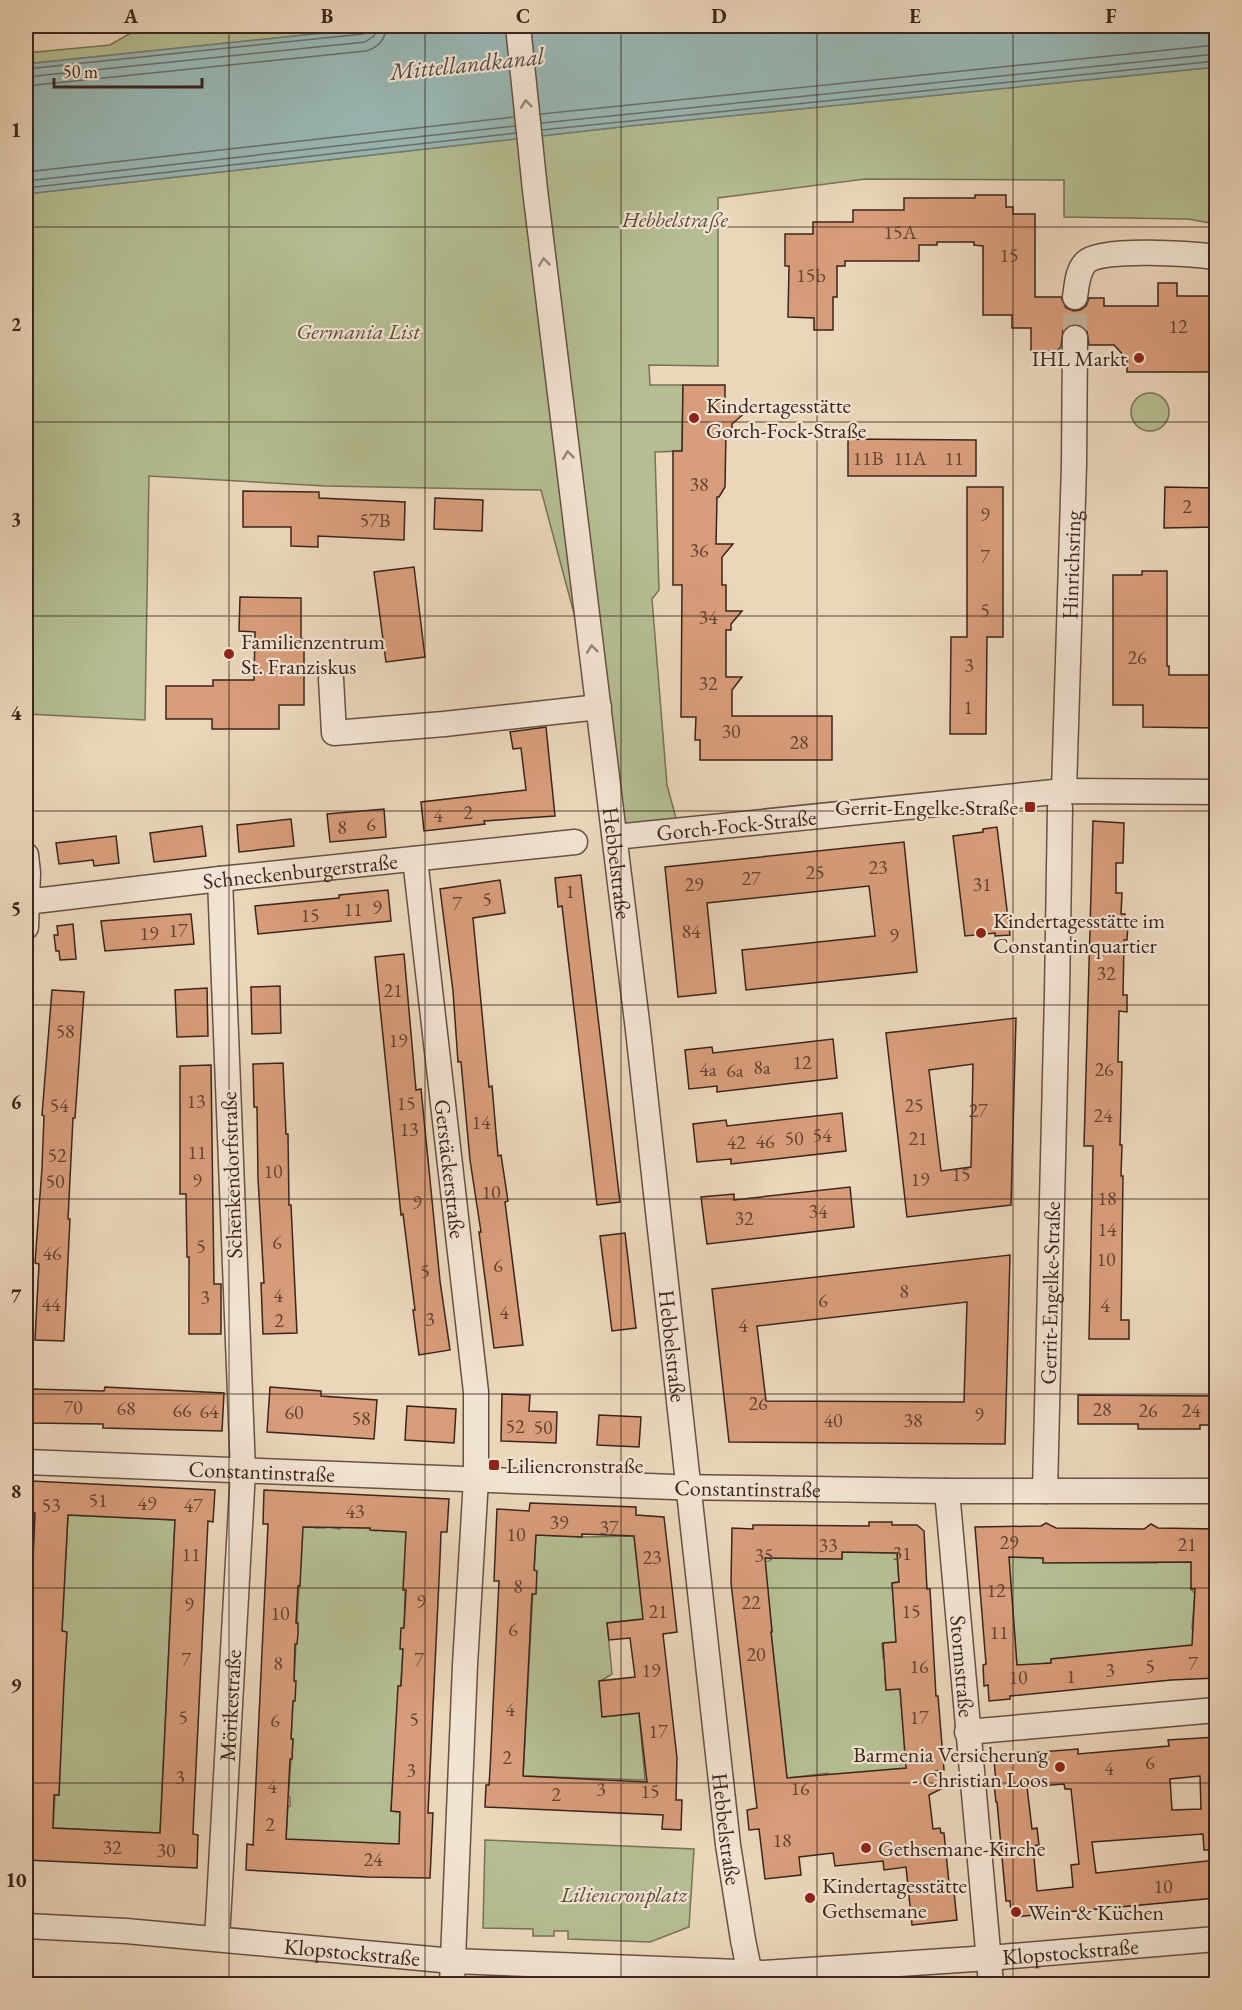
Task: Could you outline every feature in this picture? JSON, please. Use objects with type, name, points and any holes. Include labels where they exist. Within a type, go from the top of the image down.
[{"type":"street","name":"Hebbelstraße","points":[[518,26],[532,162],[638,1030],[728,1845],[743,1940],[752,1978]]},
{"type":"street","points":[[1075,297],[1080,270],[1088,260],[1104,254],[1191,254],[1216,257]]},
{"type":"street","name":"Hinrichsring","points":[[1062,799],[1074,454],[1075,338]]},
{"type":"street","points":[[331,679],[334,733],[599,707]]},
{"type":"street","name":"Gorch-Fock-Straße","points":[[615,837],[1062,799],[1216,792]]},
{"type":"street","name":"Gerrit-Engelke-Straße","points":[[1045,1491],[1062,799]]},
{"type":"street","name":"Schneckenburgerstraße","points":[[26,902],[575,842]]},
{"type":"street","points":[[26,855],[28,873],[26,927]]},
{"type":"street","name":"Gerstäckerstraße","points":[[415,859],[476,1392],[476,1479]]},
{"type":"street","name":"Schenkendorfstraße","points":[[220,879],[243,1471]]},
{"type":"street","name":"Constantinstraße","points":[[26,1462],[688,1487],[947,1491],[1216,1491]]},
{"type":"street","name":"Mörikestraße","points":[[217,1939],[243,1471]]},
{"type":"street","points":[[453,1973],[465,1665],[476,1479]]},
{"type":"street","name":"Stormstraße","points":[[947,1491],[991,1984]]},
{"type":"street","points":[[967,1732],[1216,1710]]},
{"type":"street","name":"Klopstockstraße","points":[[26,1926],[126,1931],[217,1939],[453,1973],[752,1978],[764,1973],[989,1958],[1216,1939]]},
{"type":"green space","points":[[143,26],[392,26],[26,64],[26,53],[110,45]]},
{"type":"green space","name":"Germania List","points":[[1216,67],[1216,224],[1188,219],[1064,217],[1064,180],[865,179],[718,198],[718,366],[649,365],[650,385],[683,385],[682,451],[655,452],[659,590],[652,599],[667,785],[679,829],[615,837],[599,707],[541,490],[326,486],[149,476],[145,720],[26,714],[26,194],[629,126]]},
{"type":"green space","points":[[1150,393],[1163,399],[1169,412],[1163,425],[1150,431],[1137,425],[1131,412],[1137,399]]},
{"type":"green space","points":[[68,1515],[175,1520],[160,1833],[53,1828],[55,1795],[59,1795],[64,1632],[62,1625]]},
{"type":"green space","points":[[297,1525],[315,1526],[315,1528],[325,1528],[325,1526],[340,1529],[340,1527],[370,1528],[376,1531],[376,1529],[413,1530],[405,1590],[404,1628],[402,1628],[401,1649],[403,1649],[391,1811],[400,1812],[400,1844],[286,1842],[288,1806],[290,1806],[288,1796],[293,1739],[291,1739],[299,1586]]},
{"type":"green space","points":[[536,1535],[634,1536],[643,1619],[607,1623],[612,1674],[599,1682],[602,1717],[639,1713],[645,1780],[523,1776]]},
{"type":"green space","points":[[842,1552],[897,1553],[899,1582],[892,1583],[896,1642],[882,1644],[883,1658],[904,1656],[885,1677],[886,1690],[900,1689],[907,1773],[829,1777],[828,1773],[787,1778],[767,1585],[759,1558],[842,1559]]},
{"type":"green space","points":[[1007,1557],[1043,1558],[1043,1562],[1157,1563],[1158,1561],[1194,1560],[1191,1589],[1195,1594],[1192,1627],[1196,1647],[1051,1659],[1051,1663],[1017,1667]]},
{"type":"green space","name":"Liliencronplatz","points":[[485,1840],[694,1849],[689,1927],[650,1942],[568,1939],[568,1931],[554,1931],[554,1936],[533,1936],[533,1929],[483,1928]]},
{"type":"water","name":"Mittellandkanal","points":[[392,26],[1216,26],[1216,67],[629,126],[26,194],[26,64]]},
{"type":"building","points":[[975,195],[1006,195],[1006,207],[1013,207],[1013,214],[1035,214],[1035,297],[1061,297],[1066,308],[1074,311],[1086,306],[1089,298],[1104,298],[1104,306],[1158,306],[1158,283],[1177,283],[1177,296],[1215,296],[1216,372],[1127,372],[1127,359],[1114,345],[1089,345],[1087,331],[1083,326],[1076,324],[1069,325],[1063,330],[1061,347],[1057,351],[1031,351],[1031,328],[1012,328],[1012,315],[983,315],[983,246],[974,245],[974,242],[937,242],[937,245],[919,245],[919,261],[845,261],[845,266],[837,266],[837,297],[833,297],[833,330],[814,330],[814,318],[788,317],[789,266],[785,266],[785,234],[813,234],[813,222],[853,222],[853,210],[904,210],[904,198],[975,198]]},
{"type":"building","points":[[683,385],[725,385],[725,411],[747,411],[732,424],[732,429],[726,429],[725,487],[717,497],[716,544],[733,544],[722,557],[722,585],[726,585],[726,611],[742,611],[731,624],[731,630],[726,630],[726,677],[742,677],[732,690],[732,716],[832,716],[832,760],[700,760],[700,740],[695,740],[696,717],[681,717],[682,585],[673,585],[673,451],[682,451]]},
{"type":"building","points":[[848,439],[976,440],[976,476],[848,476]]},
{"type":"building","points":[[967,487],[1003,487],[1003,637],[987,637],[986,734],[950,734],[951,637],[967,637]]},
{"type":"building","points":[[1165,487],[1216,488],[1216,527],[1164,528]]},
{"type":"building","points":[[243,491],[319,492],[319,498],[405,502],[404,540],[318,536],[318,547],[291,546],[291,527],[243,527]]},
{"type":"building","points":[[435,498],[483,500],[482,531],[434,529]]},
{"type":"building","points":[[414,567],[425,657],[386,662],[374,572]]},
{"type":"building","points":[[1142,571],[1167,571],[1167,666],[1169,666],[1169,675],[1216,675],[1216,728],[1143,727],[1143,705],[1113,705],[1113,575],[1142,575]]},
{"type":"building","points":[[240,597],[301,598],[301,639],[304,639],[304,705],[279,705],[279,729],[212,729],[212,719],[166,719],[166,686],[213,686],[213,680],[254,680],[255,632],[239,631]]},
{"type":"building","points":[[546,727],[555,816],[484,821],[485,824],[424,831],[421,802],[526,790],[521,748],[513,749],[510,732]]},
{"type":"building","points":[[384,809],[386,837],[330,842],[327,814]]},
{"type":"building","points":[[291,819],[294,846],[239,852],[237,825]]},
{"type":"building","points":[[1093,821],[1124,823],[1123,863],[1116,863],[1116,893],[1122,893],[1121,914],[1125,914],[1125,923],[1128,923],[1127,940],[1124,940],[1123,995],[1127,995],[1127,1012],[1119,1011],[1118,1062],[1122,1062],[1121,1320],[1129,1320],[1129,1339],[1089,1339],[1093,1146],[1084,1146]]},
{"type":"building","points":[[202,826],[206,856],[154,862],[150,833]]},
{"type":"building","points":[[997,827],[1010,935],[995,936],[995,933],[965,936],[953,836],[983,832],[983,829]]},
{"type":"building","points":[[116,836],[119,863],[94,866],[93,860],[59,864],[56,843]]},
{"type":"building","points":[[904,842],[917,972],[746,990],[742,950],[875,936],[869,886],[707,903],[716,993],[678,997],[665,867]]},
{"type":"building","points":[[581,875],[620,1202],[597,1205],[562,906],[558,907],[555,878]]},
{"type":"building","points":[[500,880],[505,913],[473,918],[489,1087],[492,1086],[498,1156],[501,1155],[508,1201],[505,1202],[523,1345],[494,1348],[470,1160],[461,1062],[458,1062],[453,991],[440,889]]},
{"type":"building","points":[[388,890],[391,921],[258,934],[255,906],[339,898],[339,895]]},
{"type":"building","points":[[191,914],[194,944],[105,951],[101,921]]},
{"type":"building","points":[[73,924],[76,959],[60,960],[54,935],[58,935],[57,926]]},
{"type":"building","points":[[404,954],[416,1090],[421,1089],[440,1281],[450,1350],[419,1355],[403,1214],[401,1215],[375,957]]},
{"type":"building","points":[[280,986],[281,1033],[252,1034],[251,987]]},
{"type":"building","points":[[207,988],[208,1036],[177,1037],[175,990]]},
{"type":"building","points":[[52,990],[84,992],[75,1118],[73,1118],[64,1341],[35,1340],[39,1264],[35,1263],[42,1168],[44,1116],[42,1115]]},
{"type":"building","points":[[1016,1018],[1011,1205],[907,1217],[886,1033]],"holes":[[[973,1064],[971,1167],[941,1171],[929,1070]]]},
{"type":"building","points":[[833,1039],[837,1078],[717,1092],[717,1086],[689,1089],[685,1050],[712,1047],[713,1053]]},
{"type":"building","points":[[283,1063],[297,1333],[263,1334],[261,1283],[264,1283],[258,1178],[257,1107],[254,1107],[253,1064]]},
{"type":"building","points":[[211,1065],[214,1284],[221,1284],[221,1334],[189,1334],[186,1194],[180,1194],[180,1066]]},
{"type":"building","points":[[842,1113],[846,1151],[731,1164],[731,1159],[697,1162],[693,1124],[726,1120],[727,1126]]},
{"type":"building","points":[[850,1187],[854,1227],[707,1244],[701,1197],[734,1194],[734,1200]]},
{"type":"building","points":[[625,1233],[636,1328],[612,1331],[600,1236]]},
{"type":"building","points":[[1010,1255],[1005,1444],[729,1442],[712,1289]],"holes":[[[967,1302],[964,1402],[766,1401],[757,1326]]]},
{"type":"building","points":[[105,1387],[224,1393],[222,1431],[103,1428],[103,1424],[31,1423],[32,1389],[104,1391]]},
{"type":"building","points":[[270,1387],[321,1391],[321,1396],[377,1400],[374,1439],[267,1432]]},
{"type":"building","points":[[502,1394],[530,1395],[529,1411],[557,1412],[556,1443],[501,1441]]},
{"type":"building","points":[[1078,1395],[1216,1396],[1216,1425],[1200,1425],[1200,1429],[1138,1429],[1138,1424],[1078,1424]]},
{"type":"building","points":[[407,1406],[456,1409],[454,1443],[405,1440]]},
{"type":"building","points":[[599,1415],[641,1417],[639,1447],[597,1445]]},
{"type":"building","points":[[31,1481],[215,1490],[213,1522],[208,1521],[194,1808],[193,1834],[198,1835],[197,1868],[26,1860],[27,1656],[28,1636],[30,1636],[35,1513],[29,1513]],"holes":[[[68,1515],[175,1520],[160,1833],[53,1828],[54,1795],[59,1795],[67,1632],[62,1631]]]},
{"type":"building","points":[[264,1490],[449,1499],[447,1532],[441,1532],[428,1813],[433,1813],[430,1878],[246,1870],[247,1844],[253,1845],[268,1524],[263,1524]],"holes":[[[303,1527],[370,1528],[370,1530],[406,1532],[403,1590],[406,1590],[404,1628],[401,1628],[400,1649],[403,1649],[401,1686],[398,1686],[391,1811],[400,1812],[399,1844],[286,1839]]]},
{"type":"building","points":[[530,1503],[636,1507],[636,1515],[664,1517],[677,1632],[663,1634],[677,1758],[676,1800],[682,1800],[681,1830],[662,1829],[663,1815],[485,1807],[486,1785],[489,1785],[490,1770],[499,1581],[494,1581],[497,1509],[529,1511]],"holes":[[[536,1535],[634,1536],[643,1619],[607,1623],[609,1640],[630,1638],[635,1677],[599,1681],[602,1717],[639,1713],[647,1782],[523,1776],[532,1594],[536,1594],[537,1571],[534,1570]]]},
{"type":"building","points":[[869,1522],[892,1522],[892,1525],[917,1525],[924,1531],[927,1589],[930,1589],[936,1696],[938,1696],[944,1770],[936,1771],[945,1787],[929,1795],[933,1829],[940,1828],[941,1833],[944,1833],[949,1883],[953,1883],[957,1920],[912,1925],[906,1867],[884,1870],[883,1861],[835,1866],[833,1853],[799,1857],[801,1875],[765,1879],[759,1829],[749,1830],[747,1810],[757,1808],[731,1583],[732,1528],[753,1529],[753,1525],[869,1526]],"holes":[[[842,1552],[897,1553],[899,1582],[892,1583],[896,1642],[883,1643],[886,1690],[900,1689],[906,1768],[787,1778],[765,1558],[842,1559]]]},
{"type":"building","points":[[1046,1523],[1056,1528],[1144,1529],[1151,1524],[1158,1528],[1216,1529],[1216,1678],[1171,1680],[1010,1696],[1010,1699],[989,1701],[988,1685],[984,1686],[983,1665],[986,1664],[975,1527],[1041,1526]],"holes":[[[1009,1557],[1043,1558],[1043,1563],[1191,1562],[1191,1589],[1195,1589],[1192,1645],[1051,1659],[1051,1663],[1017,1665]]]},
{"type":"building","points":[[1216,1737],[1216,1850],[1204,1850],[1203,1834],[1092,1842],[1096,1873],[1216,1860],[1216,1898],[1066,1912],[1066,1915],[1042,1918],[1042,1914],[1016,1917],[1011,1912],[1010,1901],[1006,1901],[994,1784],[996,1784],[994,1759],[1028,1752],[1078,1749],[1078,1754],[1169,1746],[1168,1740]],"holes":[[[1200,1776],[1201,1809],[1172,1810],[1170,1779]],[[1064,1784],[1065,1789],[1071,1789],[1079,1864],[1071,1865],[1073,1887],[1037,1891],[1033,1846],[1039,1845],[1037,1828],[1032,1829],[1027,1787]]]},
{"type":"tunnel","points":[[1075,297],[1075,338]]},
{"type":"place","name":"IHL Markt","points":[[1139,358]]},
{"type":"place","name":"Kindertagesstätte Gorch-Fock-Straße","points":[[694,418]]},
{"type":"place","name":"Familienzentrum St. Franziskus","points":[[229,654]]},
{"type":"place","name":"Gerrit-Engelke-Straße","points":[[1030,807]]},
{"type":"place","name":"Kindertagesstätte im Constantinquartier","points":[[981,933]]},
{"type":"place","name":"Liliencronstraße","points":[[494,1465]]},
{"type":"place","name":"Barmenia Versicherung - Christian Loos","points":[[1060,1767]]},
{"type":"place","name":"Gethsemane-Kirche","points":[[866,1848]]},
{"type":"place","name":"Kindertagesstätte Gethsemane","points":[[810,1898]]},
{"type":"place","name":"Wein & Küchen","points":[[1016,1912]]}]
